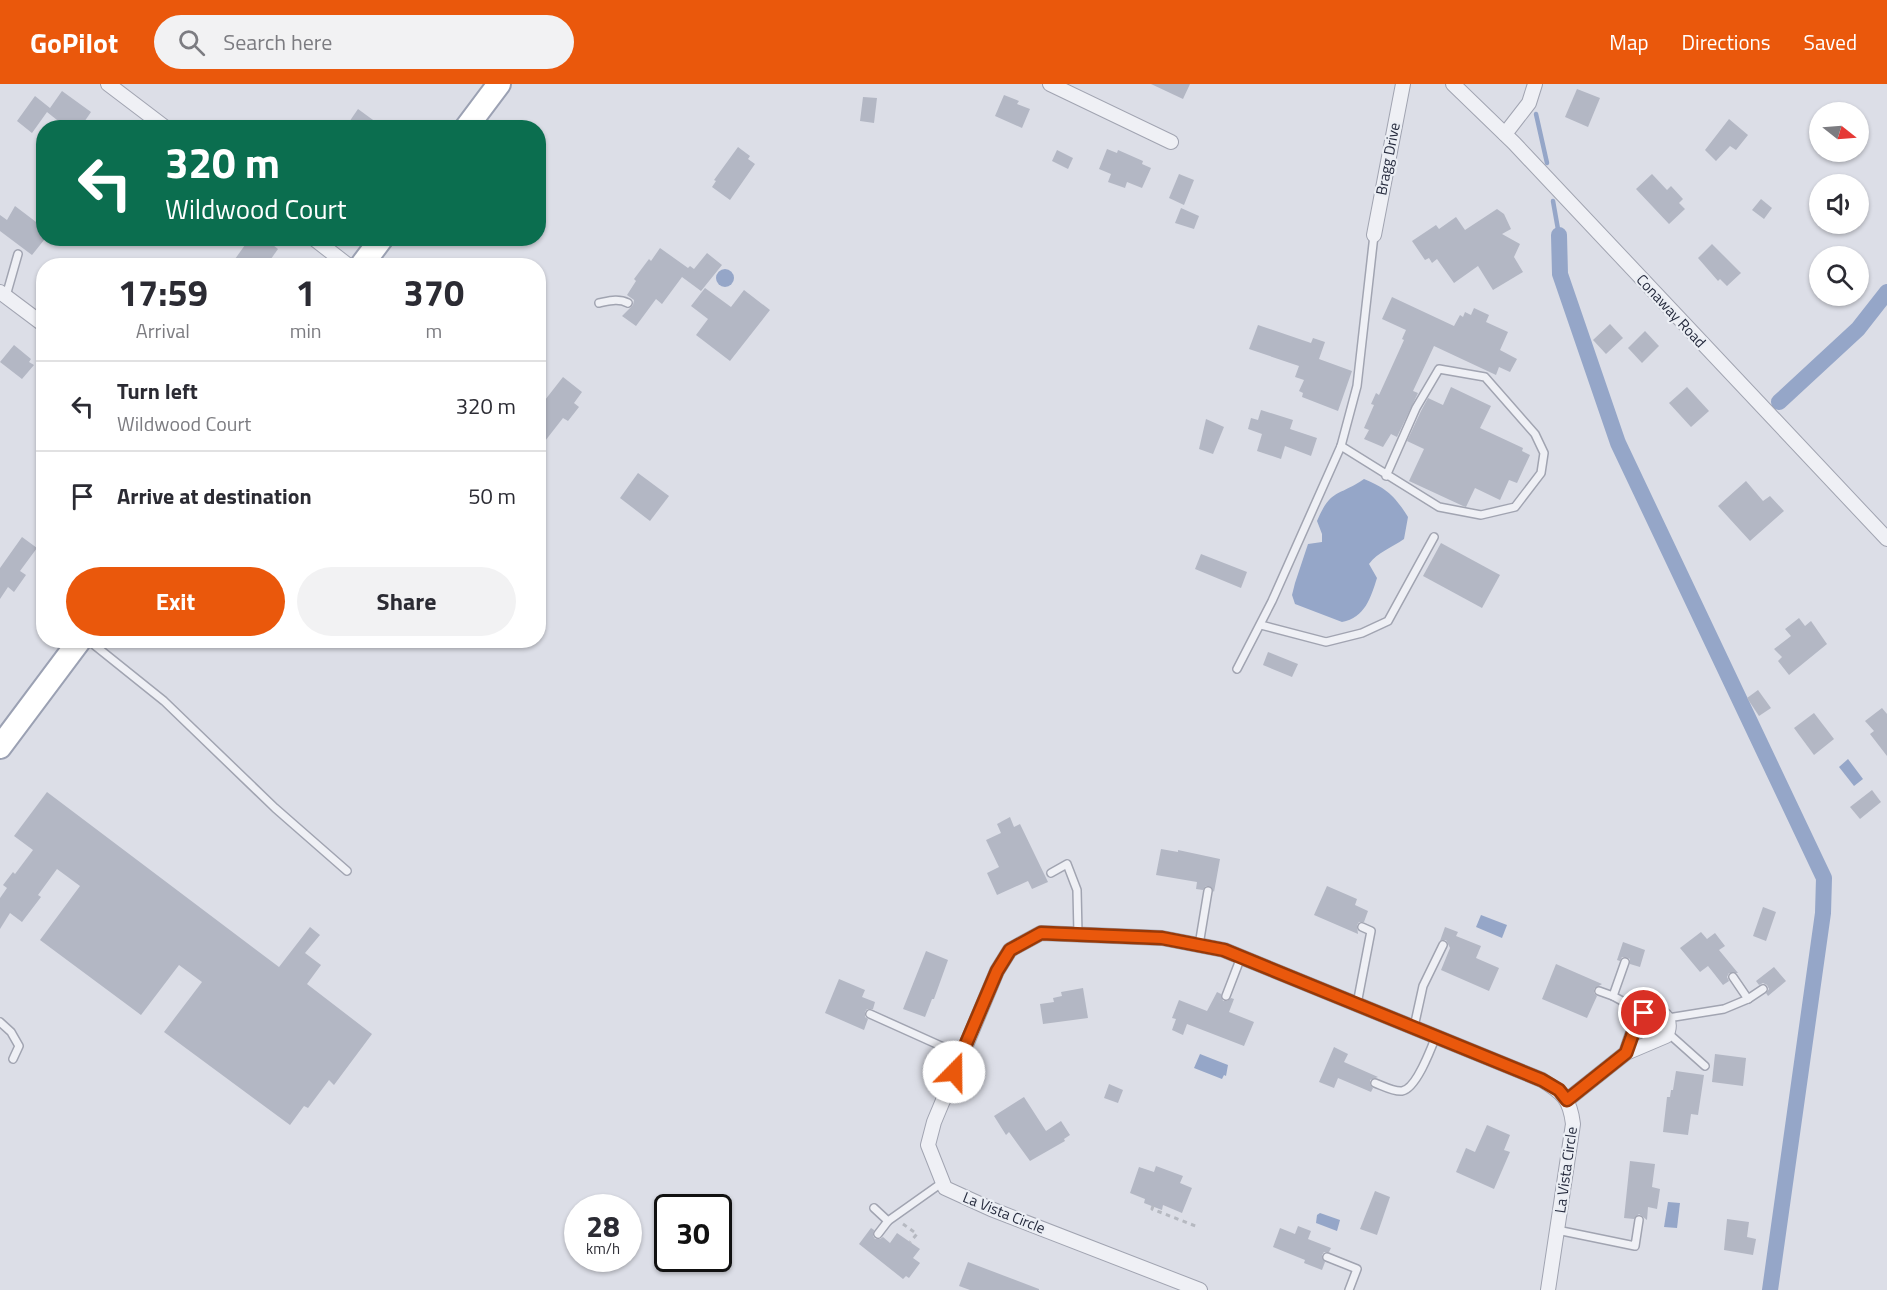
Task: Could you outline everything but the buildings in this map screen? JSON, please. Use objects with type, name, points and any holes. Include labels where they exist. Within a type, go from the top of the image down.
[{"type":"main road","points":[[472,120],[499,84]]},
{"type":"main road","points":[[0,747],[74,648]]},
{"type":"street","points":[[108,84],[155,120]]},
{"type":"street","points":[[1050,84],[1171,142]]},
{"type":"street","name":"Bragg Drive","points":[[1374,235],[1403,84]]},
{"type":"street","name":"Conaway Road","points":[[1453,84],[1505,134],[1887,539]]},
{"type":"street","points":[[1505,134],[1529,103],[1534,84]]},
{"type":"street","points":[[323,246],[339,258]]},
{"type":"street","points":[[3,294],[36,319]]},
{"type":"street","points":[[943,1182],[928,1145],[934,1122],[997,971],[1010,950],[1041,933],[1162,938],[1224,950],[1542,1080],[1559,1090],[1567,1100],[1626,1053],[1666,1036],[1668,1026],[1659,1011],[1651,1009],[1644,1013],[1637,1022],[1626,1053]]},
{"type":"street","name":"La Vista Circle","points":[[1548,1290],[1573,1124],[1567,1100]]},
{"type":"street","name":"La Vista Circle","points":[[943,1182],[945,1188],[991,1209],[1200,1290]]},
{"type":"lane","points":[[1237,669],[1261,625],[1341,446],[1357,386],[1374,235]]},
{"type":"lane","points":[[3,294],[18,254]]},
{"type":"lane","points":[[599,303],[612,300],[622,300],[628,303]]},
{"type":"lane","points":[[1341,446],[1386,476],[1438,507],[1481,515],[1515,507],[1541,473],[1544,453],[1535,434],[1485,377],[1439,369],[1416,408],[1386,476]]},
{"type":"lane","points":[[1261,625],[1326,642],[1362,633],[1388,621],[1434,537]]},
{"type":"lane","points":[[98,648],[164,701],[275,808],[346,871]]},
{"type":"lane","points":[[1051,873],[1066,864],[1077,890],[1078,935]]},
{"type":"lane","points":[[1199,945],[1208,891]]},
{"type":"lane","points":[[1357,1004],[1371,931],[1362,927]]},
{"type":"lane","points":[[1414,1027],[1423,986],[1443,945]]},
{"type":"lane","points":[[1226,996],[1241,957]]},
{"type":"lane","points":[[1613,996],[1625,962]]},
{"type":"lane","points":[[1733,977],[1748,999]]},
{"type":"lane","points":[[1705,1066],[1668,1026],[1724,1009],[1748,999],[1763,989]]},
{"type":"lane","points":[[1599,991],[1644,1013]]},
{"type":"lane","points":[[870,1014],[961,1055]]},
{"type":"lane","points":[[0,1022],[11,1032],[19,1046],[13,1059]]},
{"type":"lane","points":[[1375,1083],[1399,1092],[1407,1089],[1428,1059],[1436,1036]]},
{"type":"lane","points":[[878,1234],[891,1220],[943,1182]]},
{"type":"lane","points":[[874,1208],[891,1220]]},
{"type":"lane","points":[[1557,1230],[1635,1246],[1640,1220]]},
{"type":"lane","points":[[1327,1257],[1357,1269],[1349,1290]]},
{"type":"path","points":[[1153,1206],[1152,1209],[1198,1227]]},
{"type":"path","points":[[891,1220],[917,1234],[910,1242]]},
{"type":"water","points":[[725,269],[731,272],[734,278],[731,284],[725,287],[719,284],[716,278],[719,272]]},
{"type":"water","points":[[1364,479],[1389,494],[1399,503],[1408,517],[1404,539],[1381,553],[1369,564],[1377,578],[1366,606],[1350,620],[1342,622],[1295,604],[1292,595],[1308,544],[1322,542],[1322,534],[1317,521],[1322,510],[1336,494]]},
{"type":"water","points":[[1848,759],[1863,779],[1854,786],[1839,767]]},
{"type":"water","points":[[1481,915],[1507,925],[1502,938],[1476,927]]},
{"type":"water","points":[[1200,1054],[1228,1065],[1226,1076],[1224,1075],[1222,1079],[1194,1068]]},
{"type":"water","points":[[1668,1202],[1680,1203],[1677,1228],[1664,1227]]},
{"type":"water","points":[[1320,1213],[1340,1220],[1337,1231],[1316,1223],[1317,1215]]},
{"type":"waterway","points":[[1536,114],[1547,163]]},
{"type":"waterway","points":[[1553,201],[1559,235]]},
{"type":"waterway","points":[[1559,235],[1560,274],[1618,443],[1824,878],[1823,913],[1770,1290]]},
{"type":"waterway","points":[[1779,402],[1858,329],[1887,292]]},
{"type":"route","points":[[954,1072],[1003,960],[1010,950],[1041,933],[1162,938],[1224,950],[1542,1080],[1559,1090],[1567,1100],[1626,1053],[1637,1022],[1644,1013]]}]
